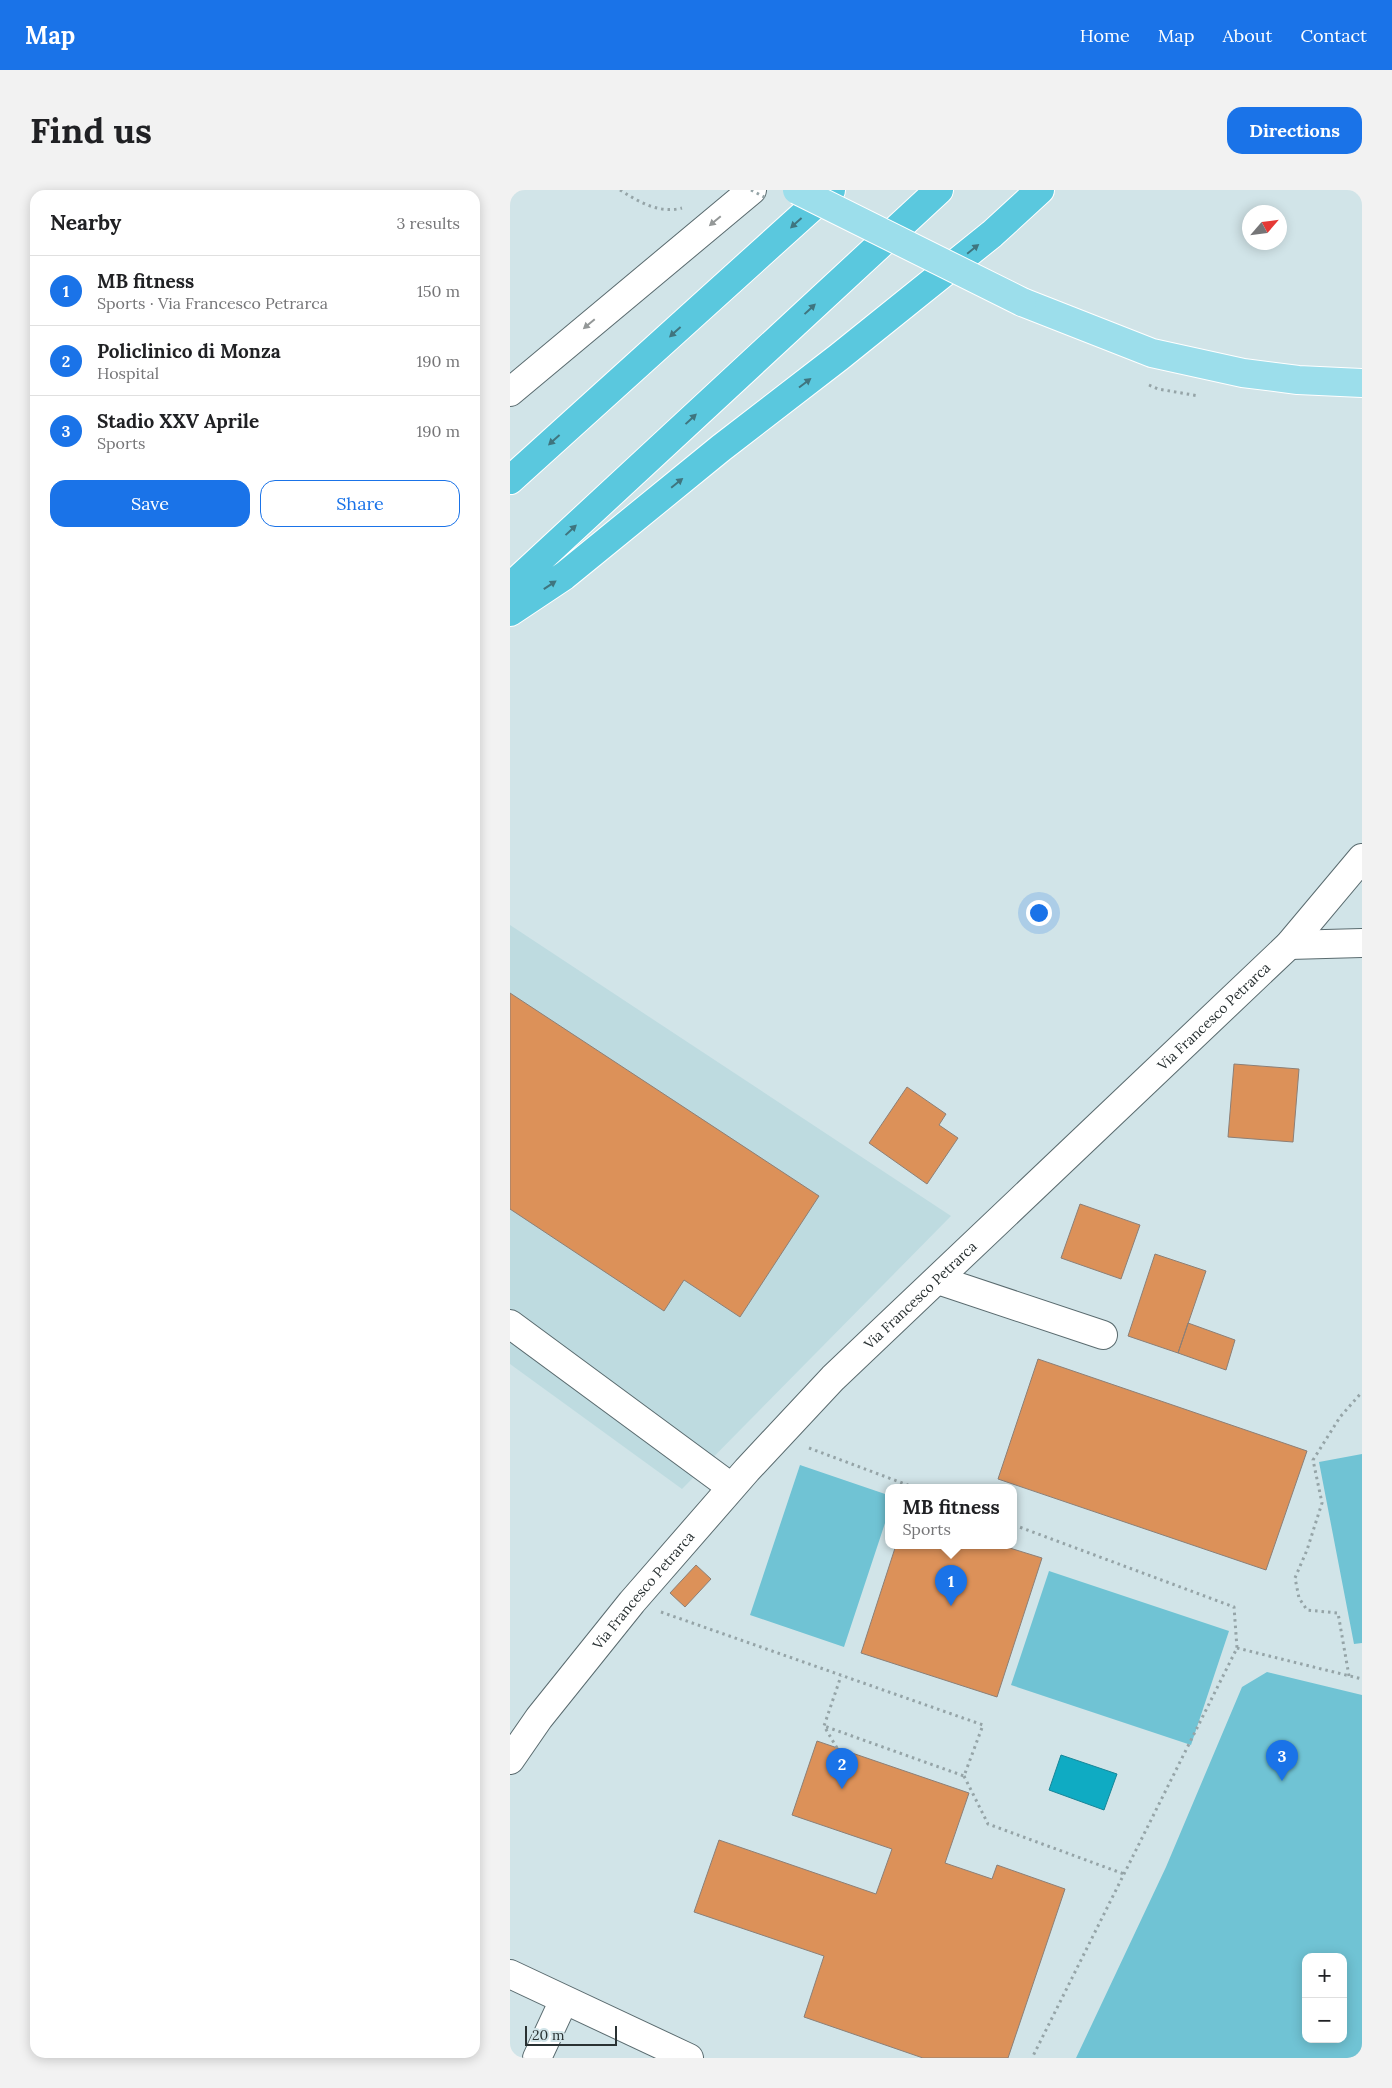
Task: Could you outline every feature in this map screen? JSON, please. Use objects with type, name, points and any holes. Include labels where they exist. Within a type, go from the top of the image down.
[{"type":"highway","points":[[510,480],[831,190]]},
{"type":"highway","points":[[510,586],[938,190]]},
{"type":"highway","points":[[510,612],[564,576],[720,448],[839,358],[992,234],[1040,190]]},
{"type":"main road","points":[[797,190],[1022,302],[1152,353],[1243,373],[1298,380],[1362,383]]},
{"type":"street","points":[[510,392],[752,190]]},
{"type":"street","name":"Via Francesco Petrarca","points":[[510,1760],[539,1718],[632,1602],[732,1487],[833,1378],[1289,945],[1362,858]]},
{"type":"street","points":[[1289,945],[1362,943]]},
{"type":"street","points":[[938,1280],[1103,1335]]},
{"type":"street","points":[[510,1324],[732,1487]]},
{"type":"street","points":[[510,1974],[689,2058]]},
{"type":"street","points":[[537,2058],[564,2000]]},
{"type":"path","points":[[620,190],[645,206],[676,209],[685,207]]},
{"type":"path","points":[[1349,1676],[1338,1613],[1307,1610],[1299,1598],[1295,1578],[1307,1550],[1322,1503],[1313,1460],[1340,1417],[1362,1392]]},
{"type":"path","points":[[778,1437],[905,1484]]},
{"type":"path","points":[[1017,1526],[1234,1607],[1237,1648],[1032,2058]]},
{"type":"path","points":[[632,1602],[983,1725],[964,1776]]},
{"type":"path","points":[[1237,1648],[1362,1680]]},
{"type":"path","points":[[837,1748],[824,1726],[841,1676]]},
{"type":"path","points":[[824,1726],[964,1776],[988,1824],[1124,1874]]},
{"type":"shaded area","points":[[510,925],[951,1216],[682,1489],[510,1364]]},
{"type":"shaded area","points":[[1362,1454],[1362,1643],[1354,1644],[1319,1462]]},
{"type":"shaded area","points":[[800,1465],[885,1494],[885,1523],[844,1647],[750,1615]]},
{"type":"shaded area","points":[[1049,1571],[1229,1631],[1191,1745],[1011,1685]]},
{"type":"shaded area","points":[[1267,1672],[1362,1695],[1362,2058],[1076,2058],[1166,1867],[1242,1687]]},
{"type":"shaded area","points":[[1061,1755],[1117,1774],[1104,1810],[1049,1790]]},
{"type":"building","points":[[510,993],[819,1196],[740,1317],[684,1280],[664,1311],[510,1209]]},
{"type":"building","points":[[1234,1064],[1299,1069],[1293,1142],[1228,1137]]},
{"type":"building","points":[[907,1087],[946,1114],[939,1125],[958,1138],[927,1184],[869,1143]]},
{"type":"building","points":[[1080,1204],[1140,1225],[1121,1279],[1061,1258]]},
{"type":"building","points":[[1155,1254],[1206,1271],[1178,1353],[1128,1336]]},
{"type":"building","points":[[1188,1323],[1235,1340],[1226,1370],[1178,1353]]},
{"type":"building","points":[[1038,1359],[1307,1451],[1266,1570],[998,1479]]},
{"type":"building","points":[[895,1549],[1013,1549],[1042,1558],[997,1697],[861,1653]]},
{"type":"building","points":[[696,1565],[711,1579],[685,1607],[670,1593]]},
{"type":"building","points":[[817,1741],[969,1793],[945,1863],[992,1879],[997,1865],[1065,1889],[1008,2058],[923,2058],[804,2017],[824,1956],[694,1912],[719,1840],[876,1894],[892,1849],[792,1815]]},
{"type":"place","name":"MB fitness","points":[[951,1606]]},
{"type":"place","name":"Stadio XXV Aprile","points":[[1282,1781]]},
{"type":"place","name":"Policlinico di Monza","points":[[842,1789]]}]
